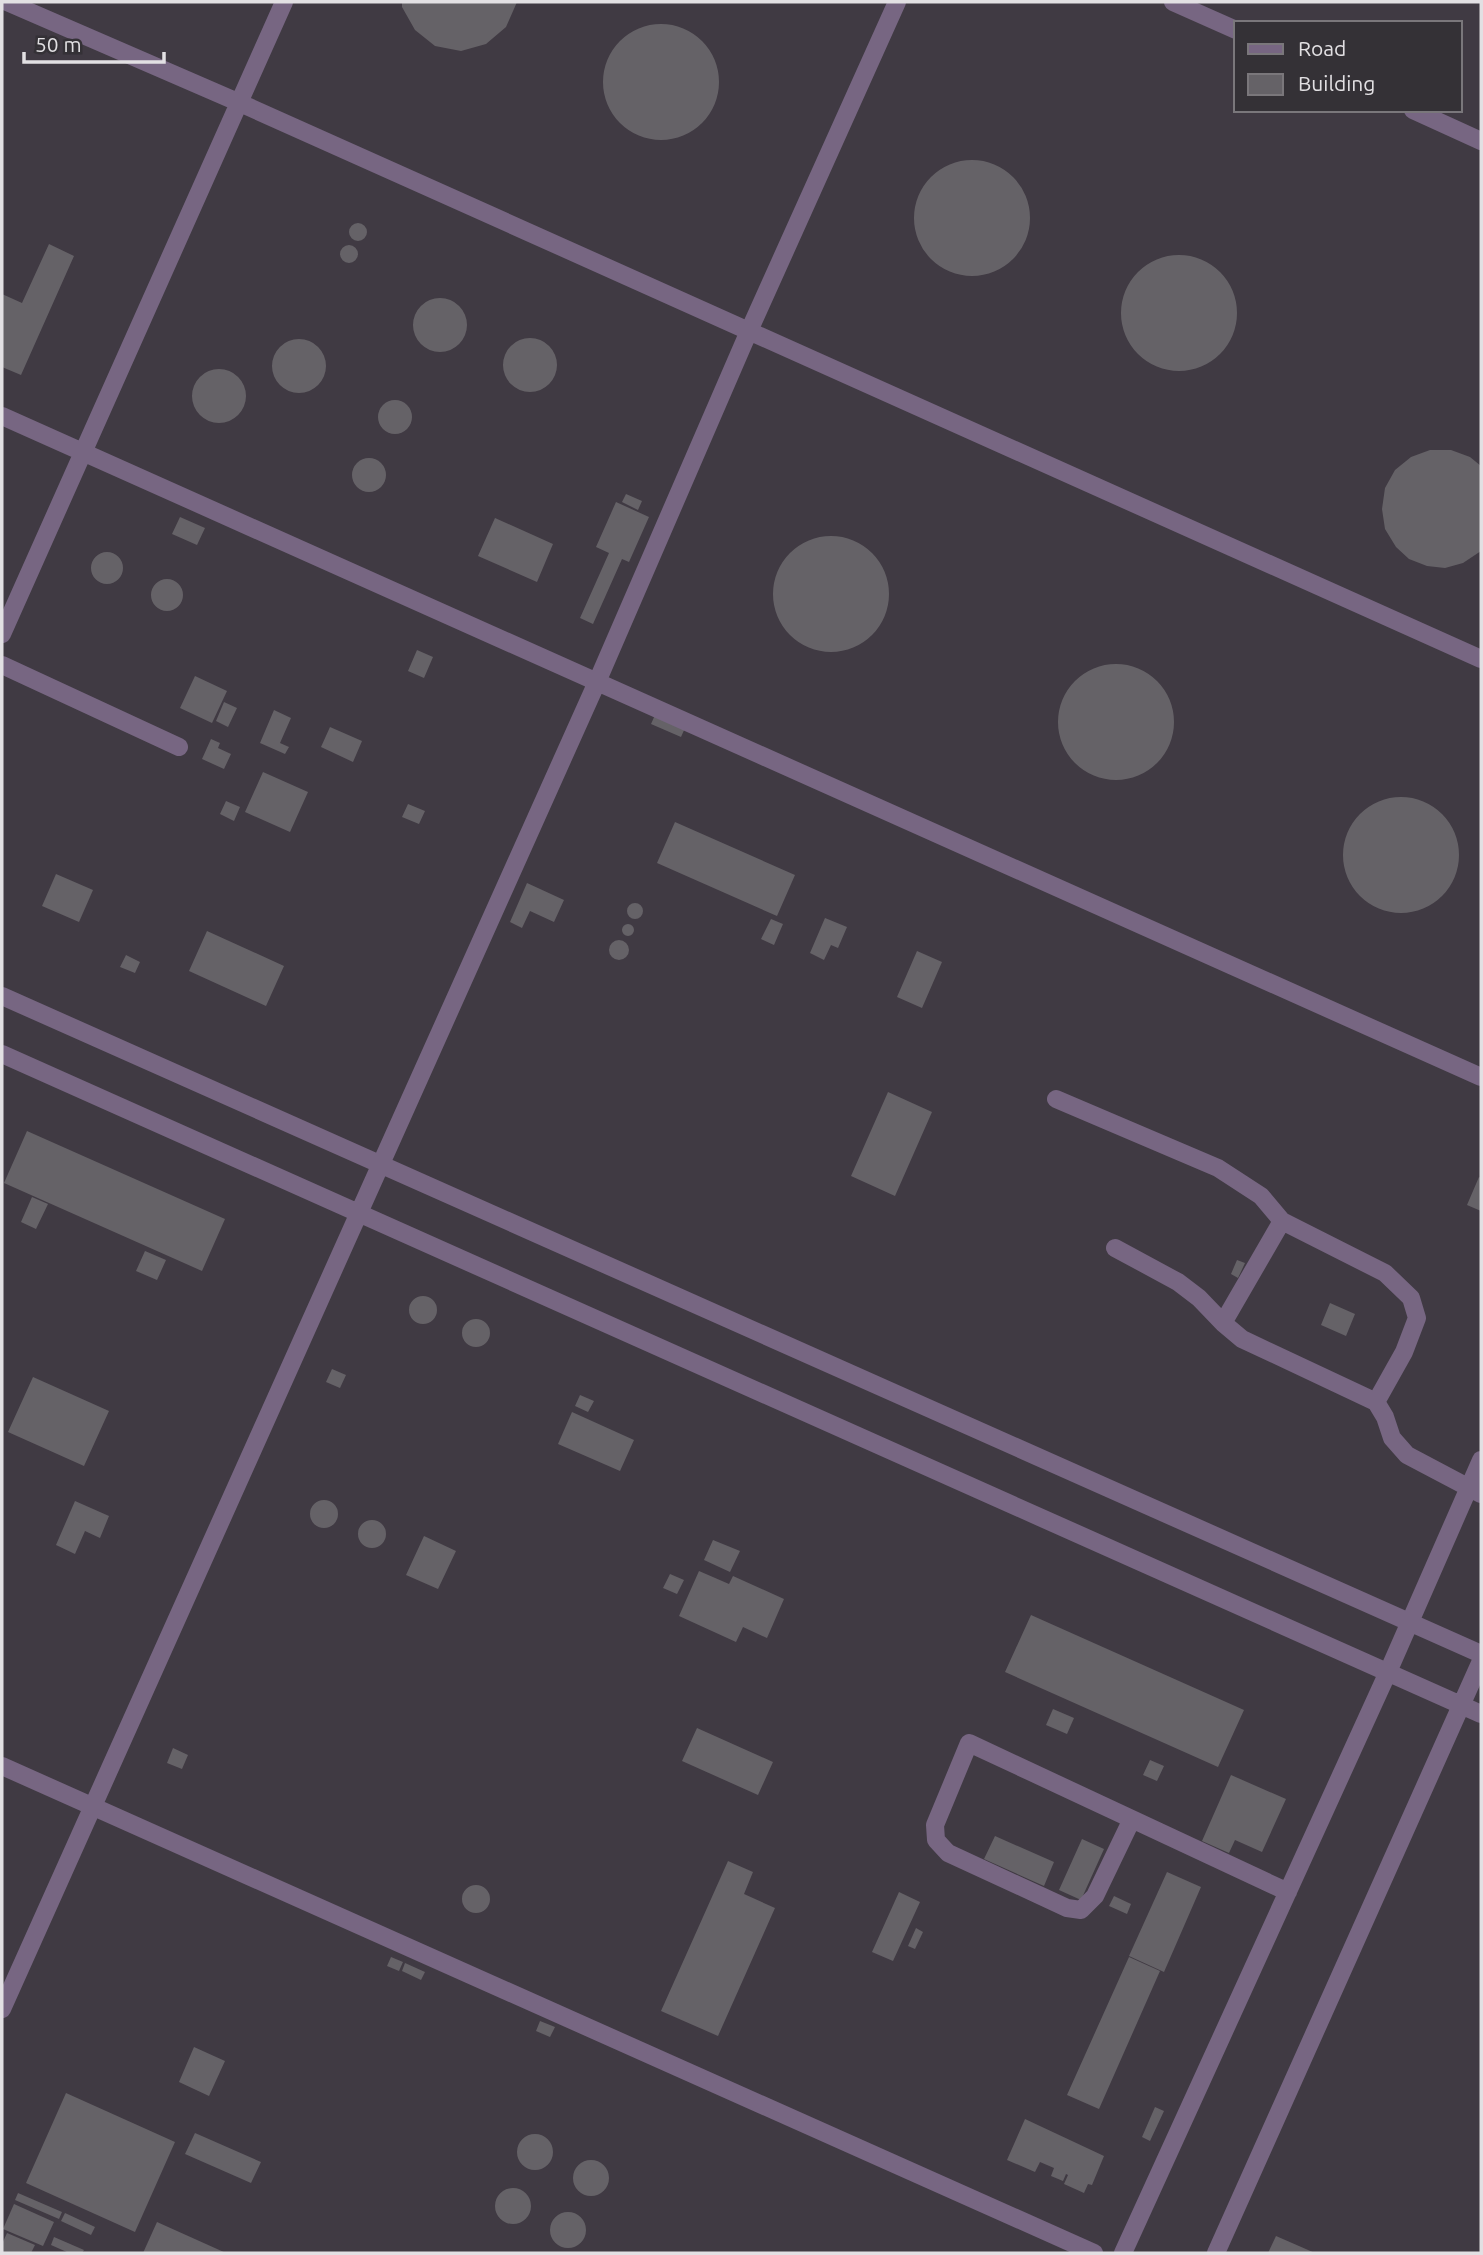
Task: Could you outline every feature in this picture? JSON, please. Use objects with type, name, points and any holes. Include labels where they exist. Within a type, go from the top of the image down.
[{"type":"lane","points":[[7,2],[240,103],[1481,659]]},
{"type":"lane","points":[[2,634],[284,2]]},
{"type":"lane","points":[[2,2009],[597,682],[749,331],[897,2]]},
{"type":"lane","points":[[1173,2],[1234,29]]},
{"type":"lane","points":[[1417,112],[1481,141]]},
{"type":"lane","points":[[2,416],[1481,1077]]},
{"type":"lane","points":[[2,665],[179,747]]},
{"type":"lane","points":[[2,996],[1481,1654]]},
{"type":"lane","points":[[2,1054],[1481,1714]]},
{"type":"lane","points":[[1056,1099],[1218,1168],[1261,1196],[1282,1221],[1385,1273],[1411,1297],[1417,1318],[1404,1352],[1376,1402]]},
{"type":"lane","points":[[1223,1323],[1282,1221]]},
{"type":"lane","points":[[1115,1248],[1178,1282],[1242,1339],[1376,1402],[1385,1417],[1392,1438],[1406,1455],[1475,1491]]},
{"type":"lane","points":[[1123,2253],[1410,1622],[1475,1491],[1481,1461]]},
{"type":"lane","points":[[1216,2253],[1481,1661]]},
{"type":"lane","points":[[1132,1819],[1095,1896],[1081,1910],[1067,1908],[948,1853],[936,1840],[935,1825],[969,1742],[1288,1892]]},
{"type":"lane","points":[[2,1766],[1094,2253]]},
{"type":"shaded area","points":[[2,2],[1481,2],[1481,2253],[2,2253]]},
{"type":"building","points":[[402,2],[517,2],[506,27],[486,44],[461,51],[435,46],[415,30],[402,7]]},
{"type":"building","points":[[661,24],[683,29],[702,41],[714,60],[719,82],[714,104],[702,123],[683,135],[661,140],[639,135],[620,123],[608,104],[603,82],[608,60],[620,41],[639,29]]},
{"type":"building","points":[[972,160],[994,164],[1013,177],[1026,196],[1030,218],[1026,240],[1013,259],[994,272],[972,276],[950,272],[931,259],[918,240],[914,218],[918,196],[931,177],[950,164]]},
{"type":"building","points":[[358,223],[364,226],[367,232],[364,238],[358,241],[352,238],[349,232],[352,226]]},
{"type":"building","points":[[49,244],[74,256],[21,375],[2,367],[2,294],[22,303]]},
{"type":"building","points":[[349,245],[355,248],[358,254],[355,260],[349,263],[343,260],[340,254],[343,248]]},
{"type":"building","points":[[1179,255],[1201,259],[1220,272],[1233,291],[1237,313],[1233,335],[1220,354],[1201,367],[1179,371],[1157,367],[1138,354],[1125,335],[1121,313],[1125,291],[1138,272],[1157,259]]},
{"type":"building","points":[[440,298],[459,306],[467,325],[459,344],[440,352],[421,344],[413,325],[421,306]]},
{"type":"building","points":[[530,338],[549,346],[557,365],[549,384],[530,392],[511,384],[503,365],[511,346]]},
{"type":"building","points":[[299,339],[318,347],[326,366],[318,385],[299,393],[280,385],[272,366],[280,347]]},
{"type":"building","points":[[219,369],[238,377],[246,396],[238,415],[219,423],[200,415],[192,396],[200,377]]},
{"type":"building","points":[[395,400],[407,405],[412,417],[407,429],[395,434],[383,429],[378,417],[383,405]]},
{"type":"building","points":[[1430,450],[1451,450],[1470,457],[1481,466],[1481,551],[1463,563],[1445,568],[1427,566],[1409,559],[1396,547],[1385,529],[1382,509],[1385,488],[1395,470],[1411,457]]},
{"type":"building","points":[[369,458],[381,463],[386,475],[381,487],[369,492],[357,487],[352,475],[357,463]]},
{"type":"building","points":[[626,494],[642,501],[638,510],[622,502]]},
{"type":"building","points":[[616,502],[649,517],[629,562],[622,559],[593,624],[580,618],[609,553],[596,547]]},
{"type":"building","points":[[180,517],[205,528],[197,545],[172,534]]},
{"type":"building","points":[[495,518],[553,544],[537,582],[478,556]]},
{"type":"building","points":[[831,536],[853,540],[872,553],[885,572],[889,594],[885,616],[872,635],[853,648],[831,652],[809,648],[790,635],[777,616],[773,594],[777,572],[790,553],[809,540]]},
{"type":"building","points":[[107,552],[119,556],[123,568],[119,580],[107,584],[95,580],[91,568],[95,556]]},
{"type":"building","points":[[167,579],[179,583],[183,595],[179,607],[167,611],[155,607],[151,595],[155,583]]},
{"type":"building","points":[[417,650],[433,657],[424,678],[408,671]]},
{"type":"building","points":[[1116,664],[1138,668],[1157,681],[1170,700],[1174,722],[1170,744],[1157,763],[1138,776],[1116,780],[1094,776],[1075,763],[1062,744],[1058,722],[1062,700],[1075,681],[1094,668]]},
{"type":"building","points":[[195,676],[227,691],[212,723],[180,708]]},
{"type":"building","points":[[224,702],[237,708],[228,727],[216,721]]},
{"type":"building","points":[[274,710],[291,718],[280,743],[289,747],[285,754],[260,743]]},
{"type":"building","points":[[655,715],[685,728],[681,737],[651,724]]},
{"type":"building","points":[[330,727],[362,741],[353,762],[321,747]]},
{"type":"building","points":[[211,739],[220,743],[218,748],[231,754],[224,769],[202,759]]},
{"type":"building","points":[[263,772],[308,792],[290,832],[245,812]]},
{"type":"building","points":[[1401,797],[1423,801],[1442,814],[1455,833],[1459,855],[1455,877],[1442,896],[1423,909],[1401,913],[1379,909],[1360,896],[1347,877],[1343,855],[1347,833],[1360,814],[1379,801]]},
{"type":"building","points":[[226,801],[240,807],[234,821],[220,814]]},
{"type":"building","points":[[408,804],[425,811],[419,824],[402,817]]},
{"type":"building","points":[[675,822],[795,875],[777,916],[657,863]]},
{"type":"building","points":[[56,874],[93,890],[79,922],[42,906]]},
{"type":"building","points":[[527,883],[564,900],[554,922],[530,911],[522,928],[510,922]]},
{"type":"building","points":[[632,903],[638,903],[643,911],[641,917],[632,919],[627,914],[627,908]]},
{"type":"building","points":[[825,918],[847,927],[838,948],[831,945],[824,960],[810,953]]},
{"type":"building","points":[[771,919],[783,924],[774,945],[761,939]]},
{"type":"building","points":[[628,924],[634,930],[628,936],[622,930]]},
{"type":"building","points":[[207,931],[284,966],[266,1006],[189,971]]},
{"type":"building","points":[[619,940],[626,943],[629,950],[626,957],[619,960],[612,957],[609,950],[612,943]]},
{"type":"building","points":[[917,951],[942,962],[922,1008],[897,997]]},
{"type":"building","points":[[126,955],[140,962],[135,973],[120,967]]},
{"type":"building","points":[[888,1092],[932,1112],[895,1196],[851,1176]]},
{"type":"building","points":[[27,1131],[225,1219],[202,1271],[4,1183]]},
{"type":"building","points":[[1479,1177],[1481,1178],[1481,1211],[1467,1205]]},
{"type":"building","points":[[32,1197],[48,1204],[36,1229],[21,1222]]},
{"type":"building","points":[[145,1251],[166,1260],[157,1280],[136,1271]]},
{"type":"building","points":[[1237,1260],[1245,1263],[1238,1278],[1231,1274]]},
{"type":"building","points":[[423,1296],[433,1300],[437,1310],[433,1320],[423,1324],[413,1320],[409,1310],[413,1300]]},
{"type":"building","points":[[1330,1303],[1355,1314],[1346,1336],[1321,1325]]},
{"type":"building","points":[[476,1319],[486,1323],[490,1333],[486,1343],[476,1347],[466,1343],[462,1333],[466,1323]]},
{"type":"building","points":[[332,1369],[346,1375],[340,1388],[326,1382]]},
{"type":"building","points":[[33,1377],[109,1411],[84,1466],[8,1432]]},
{"type":"building","points":[[580,1395],[594,1401],[588,1412],[575,1406]]},
{"type":"building","points":[[572,1412],[634,1440],[620,1471],[558,1444]]},
{"type":"building","points":[[324,1500],[334,1504],[338,1514],[334,1524],[324,1528],[314,1524],[310,1514],[314,1504]]},
{"type":"building","points":[[75,1501],[109,1516],[100,1538],[85,1531],[75,1554],[56,1545]]},
{"type":"building","points":[[372,1520],[382,1524],[386,1534],[382,1544],[372,1548],[362,1544],[358,1534],[362,1524]]},
{"type":"building","points":[[424,1536],[456,1551],[438,1589],[406,1575]]},
{"type":"building","points":[[713,1540],[740,1551],[730,1572],[704,1560]]},
{"type":"building","points":[[699,1571],[729,1584],[733,1576],[784,1599],[767,1638],[743,1627],[736,1642],[679,1616]]},
{"type":"building","points":[[670,1574],[684,1580],[677,1594],[663,1588]]},
{"type":"building","points":[[1031,1615],[1244,1710],[1218,1767],[1005,1672]]},
{"type":"building","points":[[1053,1709],[1074,1718],[1067,1734],[1046,1725]]},
{"type":"building","points":[[697,1728],[773,1762],[758,1795],[682,1761]]},
{"type":"building","points":[[173,1748],[188,1755],[182,1769],[167,1763]]},
{"type":"building","points":[[1150,1760],[1164,1766],[1157,1781],[1143,1775]]},
{"type":"building","points":[[1231,1775],[1286,1799],[1262,1852],[1235,1840],[1229,1853],[1202,1841]]},
{"type":"building","points":[[995,1836],[1054,1862],[1044,1886],[984,1859]]},
{"type":"building","points":[[1082,1839],[1104,1849],[1081,1900],[1059,1890]]},
{"type":"building","points":[[728,1861],[753,1872],[744,1894],[775,1908],[718,2036],[661,2011]]},
{"type":"building","points":[[1167,1872],[1201,1887],[1164,1972],[1129,1956]]},
{"type":"building","points":[[476,1885],[486,1889],[490,1899],[486,1909],[476,1913],[466,1909],[462,1899],[466,1889]]},
{"type":"building","points":[[899,1892],[920,1902],[893,1961],[872,1952]]},
{"type":"building","points":[[1114,1896],[1131,1904],[1127,1914],[1109,1906]]},
{"type":"building","points":[[916,1928],[923,1932],[915,1949],[908,1946]]},
{"type":"building","points":[[391,1957],[403,1962],[399,1971],[387,1966]]},
{"type":"building","points":[[1129,1957],[1160,1971],[1099,2109],[1067,2095]]},
{"type":"building","points":[[405,1963],[425,1972],[421,1980],[402,1971]]},
{"type":"building","points":[[540,2021],[555,2027],[550,2037],[536,2031]]},
{"type":"building","points":[[194,2047],[225,2061],[209,2096],[179,2082]]},
{"type":"building","points":[[66,2093],[175,2142],[135,2232],[26,2183]]},
{"type":"building","points":[[1155,2107],[1164,2111],[1150,2141],[1142,2137]]},
{"type":"building","points":[[1025,2119],[1104,2156],[1092,2185],[1088,2184],[1084,2193],[1064,2184],[1068,2175],[1066,2174],[1063,2181],[1051,2176],[1054,2168],[1040,2162],[1035,2172],[1007,2160]]},
{"type":"building","points":[[195,2133],[261,2162],[251,2183],[185,2154]]},
{"type":"building","points":[[535,2134],[548,2139],[553,2152],[548,2165],[535,2170],[522,2165],[517,2152],[522,2139]]},
{"type":"building","points":[[591,2160],[604,2165],[609,2178],[604,2191],[591,2196],[578,2191],[573,2178],[578,2165]]},
{"type":"building","points":[[513,2188],[526,2193],[531,2206],[526,2219],[513,2224],[500,2219],[495,2206],[500,2193]]},
{"type":"building","points":[[18,2193],[62,2212],[59,2219],[15,2200]]},
{"type":"building","points":[[14,2204],[54,2222],[43,2246],[3,2229]]},
{"type":"building","points":[[568,2212],[581,2217],[586,2230],[581,2243],[568,2248],[555,2243],[550,2230],[555,2217]]},
{"type":"building","points":[[65,2213],[95,2227],[91,2235],[61,2221]]},
{"type":"building","points":[[157,2222],[226,2253],[143,2253]]},
{"type":"building","points":[[7,2233],[35,2245],[31,2253],[2,2252]]},
{"type":"building","points":[[1276,2236],[1315,2253],[1268,2253]]},
{"type":"building","points":[[54,2237],[84,2250],[82,2253],[69,2253],[51,2245]]}]
